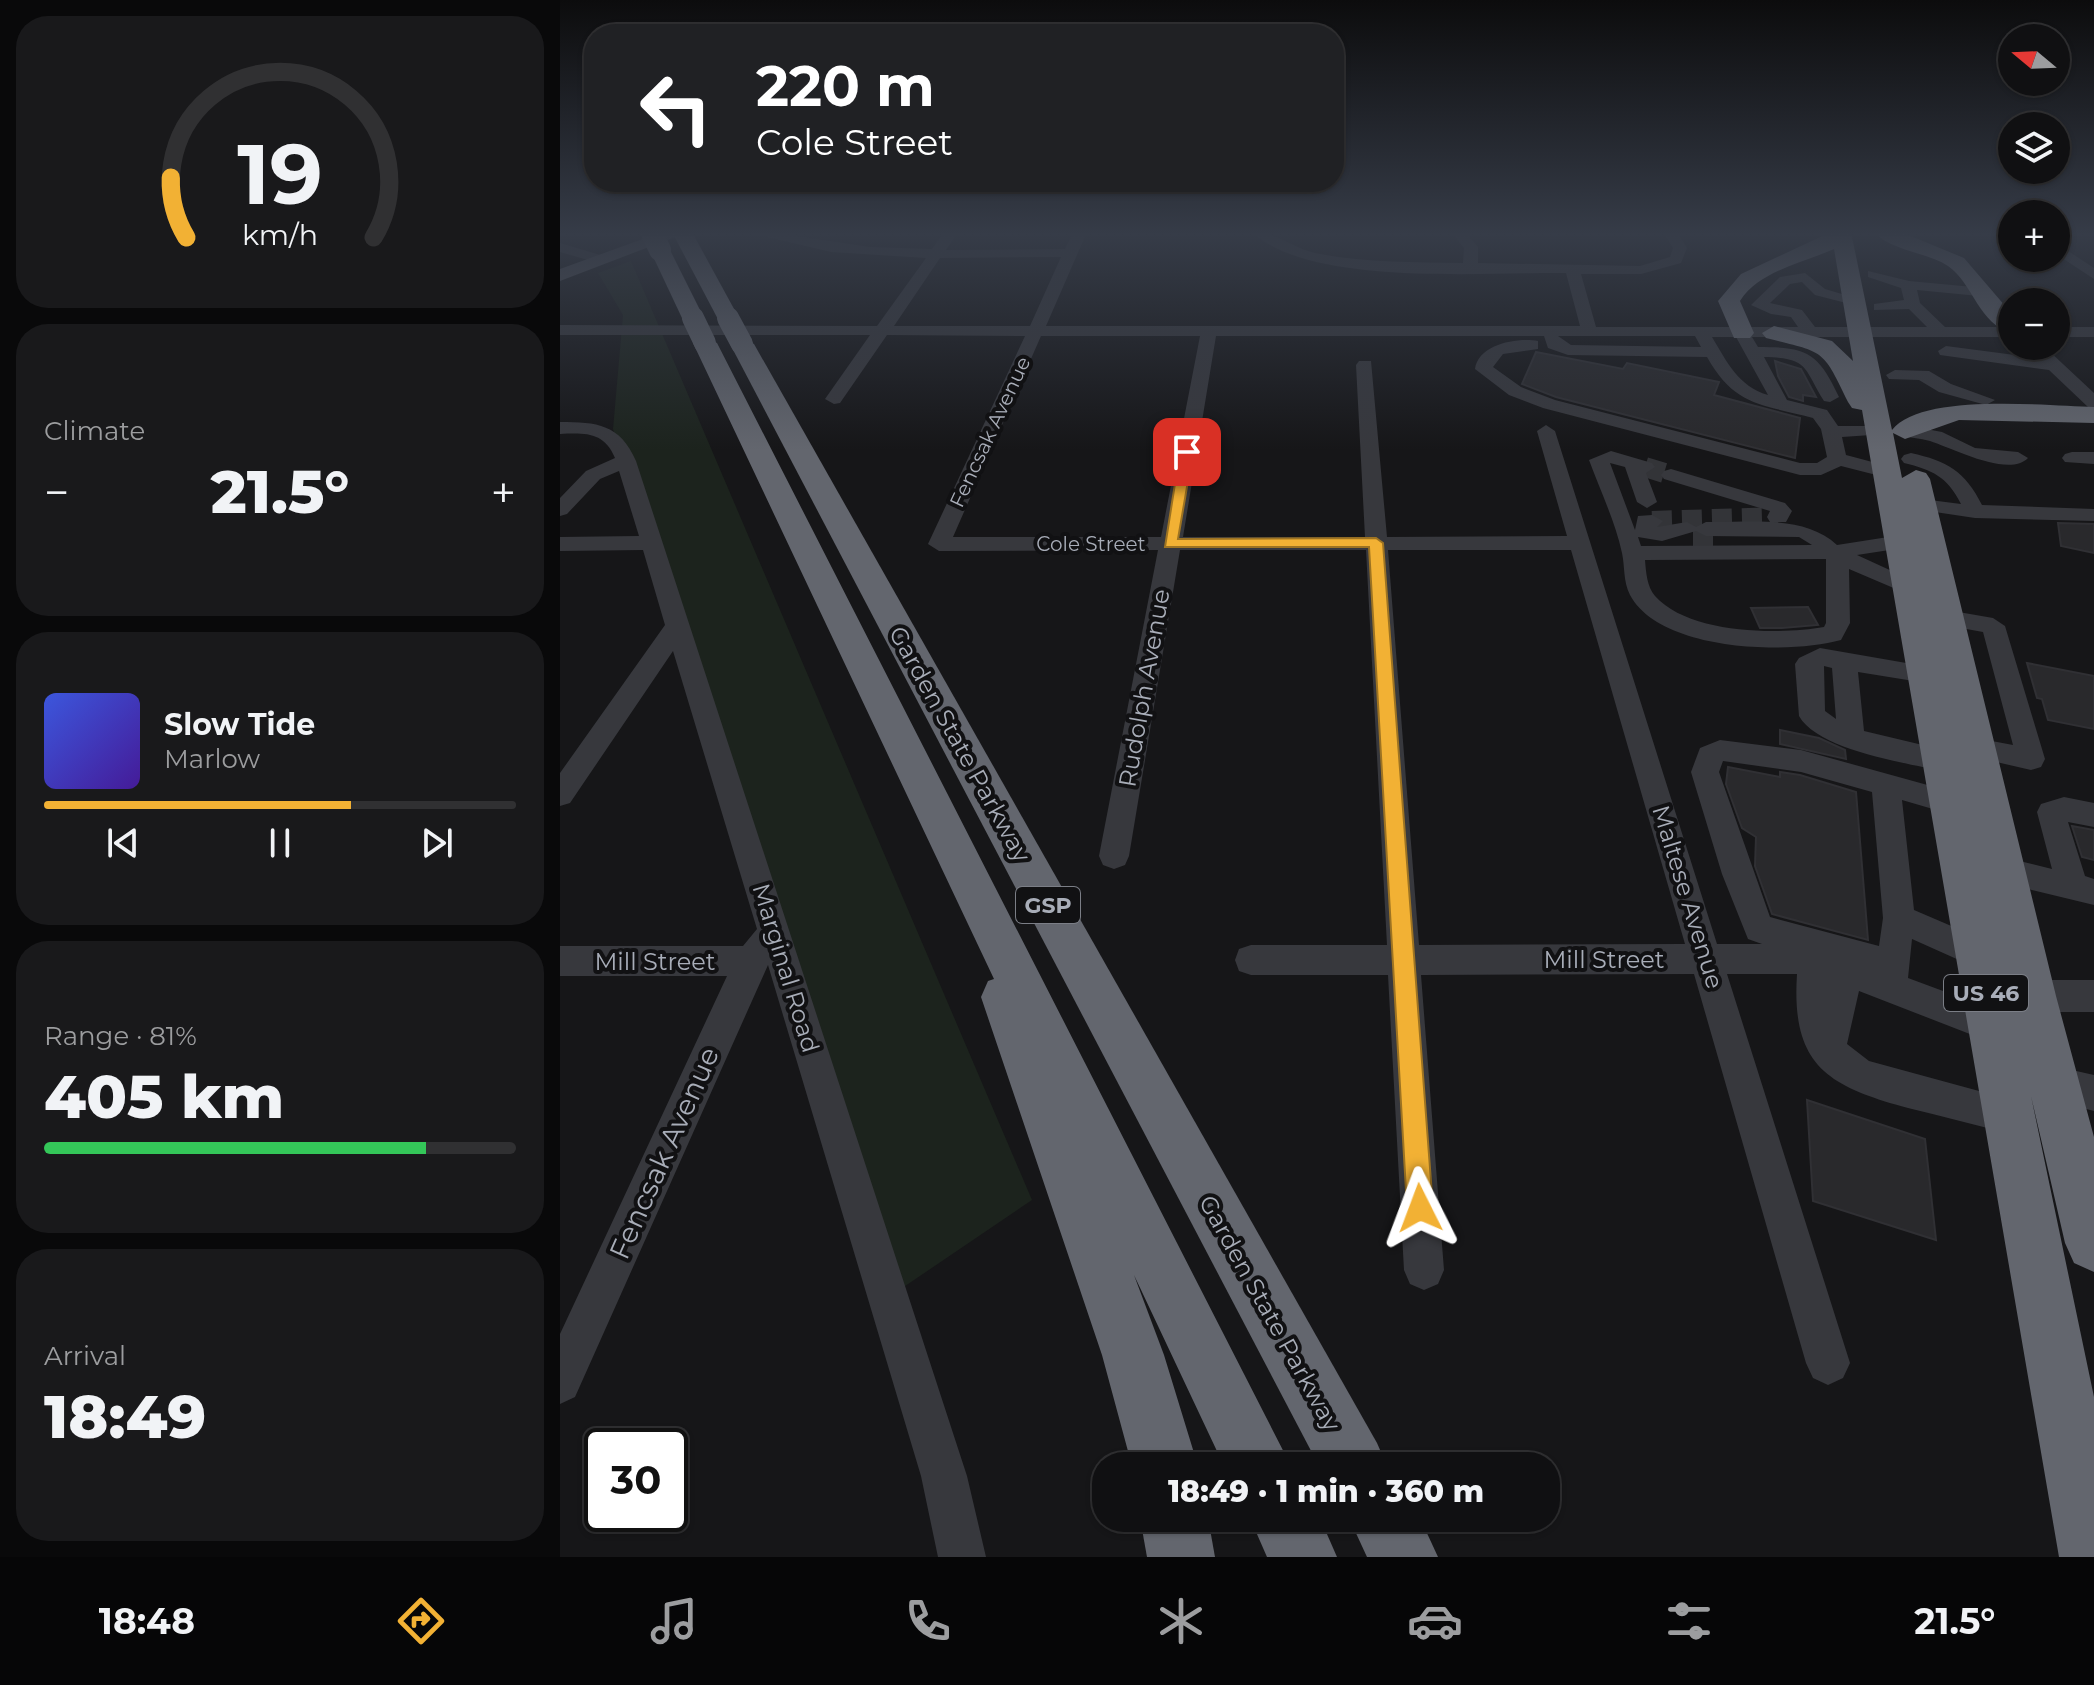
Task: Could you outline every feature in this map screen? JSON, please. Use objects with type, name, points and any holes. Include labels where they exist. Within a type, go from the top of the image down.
[{"type":"highway","name":"Garden State Parkway","points":[[686,305],[693,318],[725,335],[1346,1452]]},
{"type":"highway","name":"Garden State Parkway","points":[[712,305],[939,813],[1251,1452]]},
{"type":"highway","points":[[1731,305],[1747,342]]},
{"type":"highway","name":"US 46","points":[[1857,305],[1873,334],[1906,452]]},
{"type":"highway","name":"US 46","points":[[1873,334],[1880,307]]},
{"type":"highway","points":[[1774,333],[1824,346],[1839,357],[1850,386],[1906,452],[1936,416],[1959,412],[2094,415]]},
{"type":"highway","name":"US 46","points":[[1873,334],[1915,364],[1906,452],[1912,524],[1910,588],[1926,674],[1956,770],[2003,870],[2054,1084],[2084,1169],[2094,1243]]},
{"type":"highway","name":"US 46","points":[[1912,524],[1947,618],[1956,770],[1979,954],[2093,1557]]},
{"type":"highway","points":[[939,813],[1133,1355],[1161,1452]]},
{"type":"highway","points":[[1177,1532],[1181,1557]]},
{"type":"highway","points":[[1291,1532],[1303,1557]]},
{"type":"highway","points":[[1391,1532],[1404,1557]]},
{"type":"street","points":[[834,399],[900,305]]},
{"type":"street","name":"Fencsak Avenue","points":[[939,544],[1048,305]]},
{"type":"street","points":[[1582,305],[1589,331]]},
{"type":"street","points":[[1759,305],[1796,313],[1811,333]]},
{"type":"street","points":[[1880,307],[1906,305]]},
{"type":"street","points":[[1914,305],[1940,339]]},
{"type":"street","points":[[560,330],[1441,331],[1551,338],[1568,350],[1713,352]]},
{"type":"street","name":"Rudolph Avenue","points":[[1114,856],[1209,331]]},
{"type":"street","points":[[1441,331],[1443,340],[1470,354],[1485,371],[1504,384],[1563,409],[1800,469],[1821,469],[1838,459],[1906,452],[1951,443]]},
{"type":"street","points":[[1470,354],[1589,331],[1701,332],[1810,359],[1816,363],[1830,397]]},
{"type":"street","points":[[1986,400],[1939,386],[1915,364],[1940,339],[1998,331]]},
{"type":"street","points":[[1701,332],[1729,380],[1749,395],[1814,411],[1825,417],[1838,459]]},
{"type":"street","points":[[2070,332],[2094,332]]},
{"type":"street","points":[[1747,342],[1774,333],[1873,334],[1940,339],[2055,366]]},
{"type":"street","points":[[1747,342],[1779,398]]},
{"type":"street","points":[[2048,360],[2094,403]]},
{"type":"street","points":[[1365,365],[1424,1270]]},
{"type":"street","name":"Marginal Road","points":[[560,428],[604,430],[620,443],[944,1476],[962,1557]]},
{"type":"street","name":"Maltese Avenue","points":[[1546,431],[1828,1363]]},
{"type":"street","points":[[1832,432],[1906,452],[1958,478],[1975,512]]},
{"type":"street","points":[[1906,452],[1935,436],[1971,453],[2018,458]]},
{"type":"street","points":[[1611,457],[1639,465],[1657,541],[1700,535],[1738,531],[1801,531],[1815,536],[1835,556],[1838,623],[1832,634],[1729,637],[1677,621],[1653,608],[1639,589],[1633,553],[1599,460],[1611,457]]},
{"type":"street","points":[[2072,458],[2094,458]]},
{"type":"street","points":[[560,510],[593,475],[626,461]]},
{"type":"street","points":[[1671,475],[1778,507],[1781,511],[1778,517]]},
{"type":"street","points":[[1835,556],[1912,524],[1975,512],[2094,515]]},
{"type":"street","points":[[1700,535],[1815,536]]},
{"type":"street","points":[[560,544],[651,543]]},
{"type":"street","name":"Cole Street","points":[[939,544],[1579,543]]},
{"type":"street","points":[[1633,553],[1835,556],[1910,588]]},
{"type":"street","points":[[1886,787],[1899,918],[1891,977],[1823,944],[1765,944],[1737,874],[1705,772],[1710,755],[1720,750],[1801,761],[1855,775],[1886,787],[1956,770],[2031,759],[1993,626],[1947,618]]},
{"type":"street","points":[[560,795],[678,625]]},
{"type":"street","points":[[1926,674],[1820,657],[1808,664],[1812,716],[1828,728],[1956,770]]},
{"type":"street","points":[[1844,661],[1851,736]]},
{"type":"street","points":[[2083,889],[2051,812],[2064,809],[2094,815]]},
{"type":"street","points":[[2003,870],[2083,889]]},
{"type":"street","points":[[1899,918],[1979,954]]},
{"type":"street","name":"Fencsak Avenue","points":[[560,1382],[751,961],[775,930]]},
{"type":"street","name":"Mill Street","points":[[1251,960],[1707,959],[1765,944],[1814,962],[1891,977],[1993,1026]]},
{"type":"street","name":"Mill Street","points":[[560,961],[751,961]]},
{"type":"street","points":[[1814,962],[1811,1024],[1840,1063],[1860,1077],[2010,1116]]},
{"type":"street","points":[[1820,1040],[1834,1034],[1847,970]]},
{"type":"street","points":[[2032,996],[2094,996]]},
{"type":"street","points":[[2054,1084],[2094,1093]]},
{"type":"shaded area","points":[[617,305],[650,305],[1032,1200],[886,1299],[613,429],[623,315]]},
{"type":"building","points":[[1536,352],[1623,369],[1627,363],[1719,382],[1714,395],[1800,418],[1795,458],[1556,397],[1522,384]]},
{"type":"building","points":[[1775,361],[1801,369],[1816,397],[1803,395],[1803,401],[1789,397],[1778,376]]},
{"type":"building","points":[[2058,523],[2094,524],[2094,553],[2061,546]]},
{"type":"building","points":[[1808,607],[1818,625],[1760,628],[1751,608]]},
{"type":"building","points":[[2027,663],[2094,676],[2094,729],[2048,720],[2042,699],[2037,698]]},
{"type":"building","points":[[1780,730],[1819,738],[1845,750],[1846,759],[1780,744]]},
{"type":"building","points":[[1728,767],[1780,777],[1780,772],[1800,775],[1856,792],[1868,940],[1772,914],[1755,866],[1756,837],[1742,828],[1726,784]]},
{"type":"building","points":[[2072,826],[2094,830],[2094,860],[2082,857]]},
{"type":"building","points":[[1807,1100],[1925,1139],[1936,1240],[1813,1201]]},
{"type":"tunnel","points":[[1645,467],[1671,475]]},
{"type":"tunnel","points":[[1652,521],[1778,517]]},
{"type":"tunnel","points":[[1693,541],[1715,541]]},
{"type":"route","points":[[1187,452],[1170,544],[1376,543],[1420,1208]]}]
